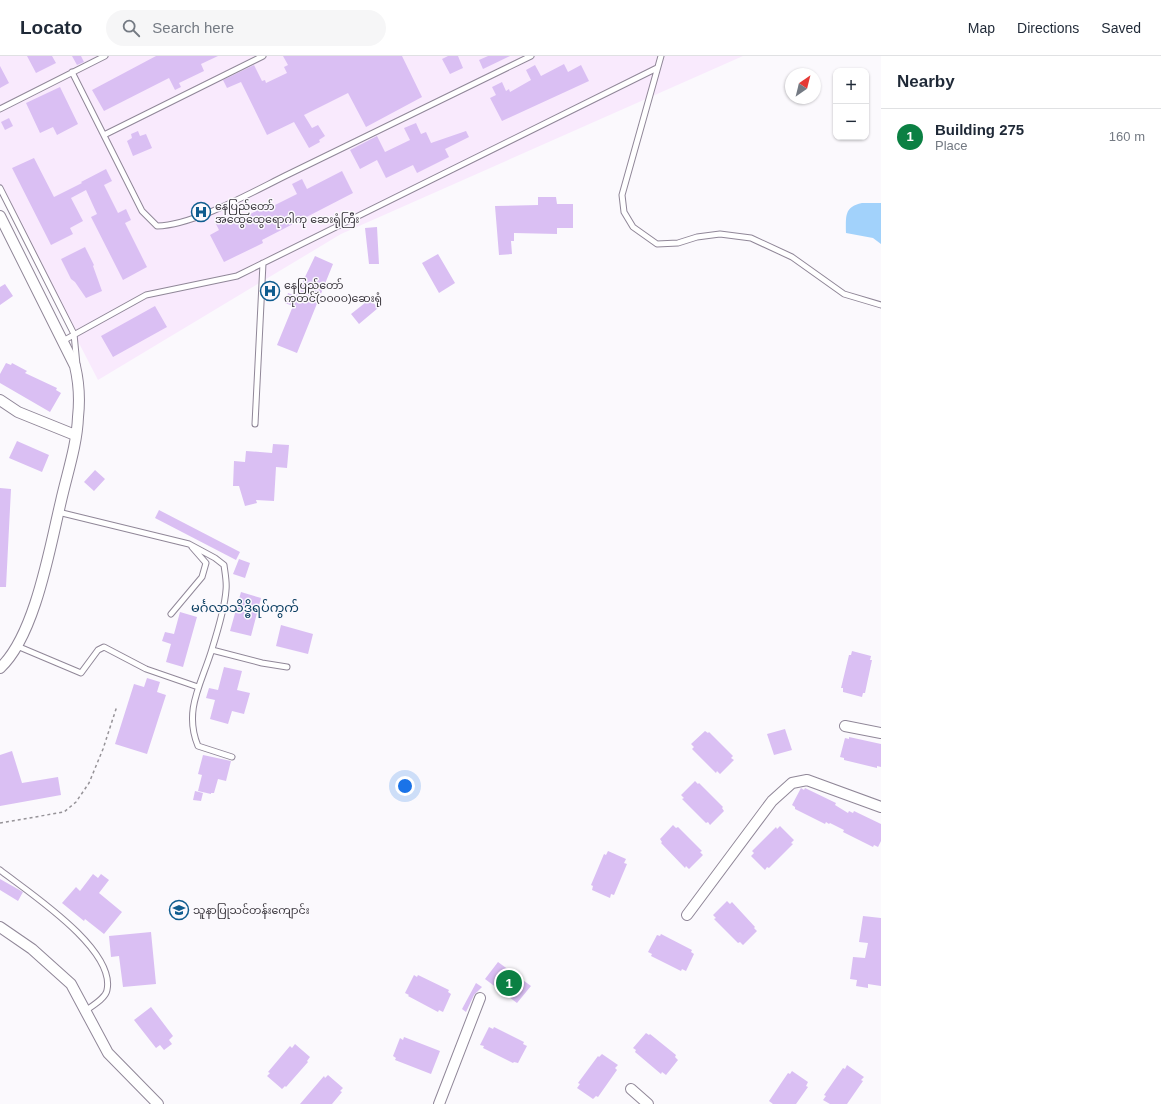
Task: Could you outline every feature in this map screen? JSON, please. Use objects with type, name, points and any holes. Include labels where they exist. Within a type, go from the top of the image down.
[{"type":"street","points":[[0,216],[61,342],[75,366],[79,383],[78,419],[75,436],[42,578],[24,633],[10,658],[0,668]]},
{"type":"street","points":[[0,400],[18,412],[75,436]]},
{"type":"street","points":[[845,726],[881,733]]},
{"type":"street","points":[[687,915],[772,801],[792,783],[807,780],[881,807]]},
{"type":"street","points":[[0,927],[32,949],[71,984],[108,1053],[158,1104]]},
{"type":"street","points":[[440,1104],[480,998]]},
{"type":"street","points":[[631,1089],[648,1104]]},
{"type":"lane","points":[[0,109],[105,56]]},
{"type":"lane","points":[[104,135],[263,56]]},
{"type":"lane","points":[[72,72],[142,211],[157,226],[171,226],[195,218],[254,191],[531,56]]},
{"type":"lane","points":[[661,56],[622,195],[624,212],[633,228],[657,244],[678,243],[697,237],[720,234],[751,238],[792,257],[844,294],[881,305]]},
{"type":"lane","points":[[61,342],[146,295],[237,276],[658,68]]},
{"type":"lane","points":[[0,188],[74,334],[79,383]]},
{"type":"lane","points":[[255,424],[263,263]]},
{"type":"lane","points":[[58,512],[189,544],[215,558],[224,565],[226,590],[212,650],[198,687],[191,714],[192,734],[198,746],[232,757]]},
{"type":"lane","points":[[171,614],[202,577],[206,563],[189,544]]},
{"type":"lane","points":[[17,646],[81,673],[98,650],[104,647],[146,669],[198,687]]},
{"type":"lane","points":[[212,650],[262,664],[287,667]]},
{"type":"lane","points":[[0,870],[72,925],[95,950],[106,976],[107,990],[104,995],[85,1011]]},
{"type":"path","points":[[0,823],[64,812],[76,802],[89,782],[117,706]]},
{"type":"shaded area","name":"နေပြည်တော် အထွေထွေရောဂါကု ဆေးရုံကြီး","points":[[0,56],[743,56],[341,234],[98,380],[0,190]]},
{"type":"water","points":[[862,203],[881,203],[881,244],[873,238],[846,233],[847,213],[852,207]]},
{"type":"building","points":[[27,56],[52,56],[56,63],[36,73]]},
{"type":"building","points":[[72,56],[81,56],[84,62],[77,65]]},
{"type":"building","points":[[156,56],[218,56],[201,64],[204,71],[179,83],[181,87],[175,90],[169,78],[104,111],[92,90]]},
{"type":"building","points":[[283,56],[402,56],[422,97],[366,127],[348,93],[304,115],[312,128],[318,125],[325,136],[319,140],[320,142],[309,148],[294,122],[267,135],[241,82],[227,88],[223,80],[254,65],[262,81],[265,80],[266,83],[287,73],[284,67],[288,65]]},
{"type":"building","points":[[448,56],[458,56],[463,68],[450,74],[442,59]]},
{"type":"building","points":[[488,56],[510,56],[483,69],[479,60]]},
{"type":"building","points":[[564,64],[568,72],[581,65],[589,81],[502,121],[490,98],[496,95],[492,87],[502,82],[506,91],[509,89],[510,92],[531,80],[526,70],[535,65],[541,76]]},
{"type":"building","points":[[0,66],[9,83],[0,88]]},
{"type":"building","points":[[60,87],[78,124],[57,135],[53,127],[40,133],[26,103]]},
{"type":"building","points":[[9,118],[13,126],[5,130],[1,122]]},
{"type":"building","points":[[416,123],[421,134],[426,132],[431,143],[466,131],[469,137],[445,149],[449,157],[417,173],[413,165],[386,178],[377,160],[360,169],[350,150],[377,136],[385,152],[410,140],[404,128]]},
{"type":"building","points":[[138,131],[140,136],[146,134],[152,148],[133,156],[127,141],[132,138],[131,134]]},
{"type":"building","points":[[34,158],[54,197],[106,169],[112,181],[104,185],[118,213],[126,209],[131,220],[125,223],[147,267],[123,280],[91,217],[97,214],[86,190],[71,198],[83,221],[70,228],[73,234],[51,245],[12,168]]},
{"type":"building","points":[[342,171],[353,193],[262,240],[263,243],[224,262],[210,235],[219,230],[215,222],[226,217],[230,225],[269,204],[271,207],[297,194],[292,184],[302,179],[307,189]]},
{"type":"building","points":[[538,197],[556,197],[557,204],[573,204],[573,228],[557,228],[557,234],[514,233],[514,241],[511,241],[512,254],[499,255],[495,206],[538,205]]},
{"type":"building","points":[[377,227],[379,264],[369,264],[365,228]]},
{"type":"building","points":[[85,247],[94,265],[93,266],[102,291],[86,298],[75,282],[71,279],[61,259]]},
{"type":"building","points":[[438,254],[455,283],[439,293],[422,263]]},
{"type":"building","points":[[315,256],[333,264],[297,353],[277,345],[293,306],[285,303],[288,293],[296,296]]},
{"type":"building","points":[[5,284],[13,296],[0,305],[0,287]]},
{"type":"building","points":[[370,299],[378,308],[359,324],[351,314]]},
{"type":"building","points":[[155,306],[167,327],[113,357],[101,336]]},
{"type":"building","points":[[6,363],[11,365],[12,363],[27,371],[25,373],[57,388],[56,390],[61,393],[50,412],[0,383],[0,374]]},
{"type":"building","points":[[17,441],[49,455],[42,472],[9,458]]},
{"type":"building","points":[[273,444],[289,445],[287,468],[276,467],[274,501],[256,500],[257,503],[245,506],[239,486],[233,486],[234,461],[245,462],[246,451],[272,453]]},
{"type":"building","points":[[95,470],[105,479],[94,491],[84,482]]},
{"type":"building","points":[[0,488],[11,489],[6,587],[0,587]]},
{"type":"building","points":[[159,510],[240,552],[236,560],[155,518]]},
{"type":"building","points":[[239,559],[250,563],[245,578],[233,574]]},
{"type":"building","points":[[241,592],[261,598],[251,636],[230,631]]},
{"type":"building","points":[[180,612],[197,617],[183,667],[166,662],[171,644],[162,641],[165,632],[174,634]]},
{"type":"building","points":[[281,625],[313,634],[308,654],[276,646]]},
{"type":"building","points":[[852,651],[871,656],[870,660],[872,660],[865,693],[863,693],[862,697],[843,692],[843,688],[841,688],[849,655],[851,655]]},
{"type":"building","points":[[224,667],[242,671],[237,690],[250,693],[244,714],[232,711],[228,724],[210,719],[215,700],[206,698],[209,688],[218,690]]},
{"type":"building","points":[[147,678],[160,682],[157,692],[166,695],[147,754],[115,744],[134,684],[144,687]]},
{"type":"building","points":[[785,729],[792,750],[774,755],[767,734]]},
{"type":"building","points":[[705,731],[708,733],[709,732],[733,756],[731,758],[734,760],[720,774],[717,771],[716,773],[692,749],[694,747],[691,744]]},
{"type":"building","points":[[849,737],[881,744],[881,767],[877,766],[877,768],[844,760],[844,758],[840,757],[845,738],[849,739]]},
{"type":"building","points":[[12,751],[22,783],[58,777],[61,795],[0,806],[0,755]]},
{"type":"building","points":[[203,755],[231,761],[226,781],[218,779],[214,793],[211,794],[198,791],[202,775],[198,774]]},
{"type":"building","points":[[695,781],[698,784],[699,783],[723,807],[722,808],[724,811],[710,825],[708,822],[706,823],[682,799],[684,798],[681,795]]},
{"type":"building","points":[[801,788],[804,790],[805,788],[836,803],[835,805],[848,813],[849,811],[853,813],[854,811],[881,824],[881,841],[878,847],[874,845],[873,847],[843,832],[844,830],[830,823],[829,824],[826,822],[825,824],[795,809],[792,805]]},
{"type":"building","points":[[195,791],[203,793],[201,801],[193,800]]},
{"type":"building","points":[[673,825],[676,828],[678,827],[702,851],[700,852],[703,855],[689,869],[686,866],[685,868],[661,843],[662,842],[660,839]]},
{"type":"building","points":[[780,826],[794,840],[791,843],[793,844],[769,868],[767,867],[765,870],[751,856],[754,853],[752,851],[776,827],[777,829]]},
{"type":"building","points":[[608,851],[626,859],[624,863],[627,864],[614,895],[611,894],[610,898],[592,890],[593,886],[591,885],[604,854],[606,855]]},
{"type":"building","points":[[93,874],[98,878],[101,874],[109,880],[99,893],[122,912],[104,934],[85,919],[84,921],[62,903],[76,887],[80,891]]},
{"type":"building","points":[[0,879],[23,892],[18,901],[0,890]]},
{"type":"building","points":[[727,901],[730,904],[732,902],[757,931],[743,945],[740,942],[738,943],[714,919],[716,918],[713,915]]},
{"type":"building","points":[[863,916],[881,918],[881,986],[868,984],[868,988],[856,986],[857,980],[850,979],[853,957],[865,958],[868,943],[859,942]]},
{"type":"building","points":[[151,932],[156,984],[123,987],[119,956],[111,957],[109,936]]},
{"type":"building","points":[[661,934],[692,950],[691,952],[694,954],[686,971],[682,969],[681,971],[651,956],[652,954],[648,952],[657,935],[660,936]]},
{"type":"building","points":[[498,962],[531,986],[517,1003],[485,979]]},
{"type":"building","points":[[414,975],[417,977],[418,975],[449,990],[448,992],[451,994],[443,1012],[439,1010],[438,1012],[405,993]]},
{"type":"building","points":[[476,983],[482,987],[474,995],[466,1012],[462,1009]]},
{"type":"building","points":[[151,1007],[173,1036],[169,1040],[172,1044],[164,1050],[160,1045],[156,1048],[134,1020]]},
{"type":"building","points":[[489,1027],[493,1029],[494,1027],[524,1042],[523,1044],[527,1046],[518,1063],[513,1063],[480,1045]]},
{"type":"building","points":[[646,1033],[649,1035],[650,1034],[676,1055],[675,1057],[678,1060],[666,1075],[662,1072],[661,1074],[635,1052],[636,1050],[633,1048]]},
{"type":"building","points":[[404,1037],[440,1051],[431,1074],[395,1060],[396,1058],[393,1056],[400,1038],[403,1040]]},
{"type":"building","points":[[295,1044],[310,1057],[307,1061],[308,1062],[286,1087],[285,1086],[282,1089],[267,1076],[270,1073],[268,1072],[290,1046],[292,1048]]},
{"type":"building","points":[[602,1054],[618,1065],[615,1068],[617,1070],[598,1097],[596,1096],[593,1099],[577,1088],[580,1084],[578,1083],[598,1056],[599,1057]]},
{"type":"building","points":[[847,1065],[864,1077],[861,1080],[863,1081],[847,1104],[830,1104],[823,1100],[826,1096],[824,1095],[843,1068],[845,1069]]},
{"type":"building","points":[[792,1071],[808,1082],[806,1086],[808,1087],[796,1104],[773,1104],[769,1101],[788,1073],[790,1074]]},
{"type":"building","points":[[328,1075],[343,1088],[340,1091],[342,1092],[332,1104],[300,1104],[324,1076],[325,1078]]},
{"type":"place","name":"နေပြည်တော် အထွေထွေရောဂါကု ဆေးရုံကြီး","points":[[201,212]]},
{"type":"place","name":"နေပြည်တော် ကုတင်(၁၀၀၀)ဆေးရုံ","points":[[270,291]]},
{"type":"place","name":"သူနာပြုသင်တန်းကျောင်း","points":[[179,910]]},
{"type":"place","name":"Building 275","points":[[509,983]]},
{"type":"district","name":"မင်္ဂလာသိဒ္ဓိရပ်ကွက်","points":[[245,607]]}]
